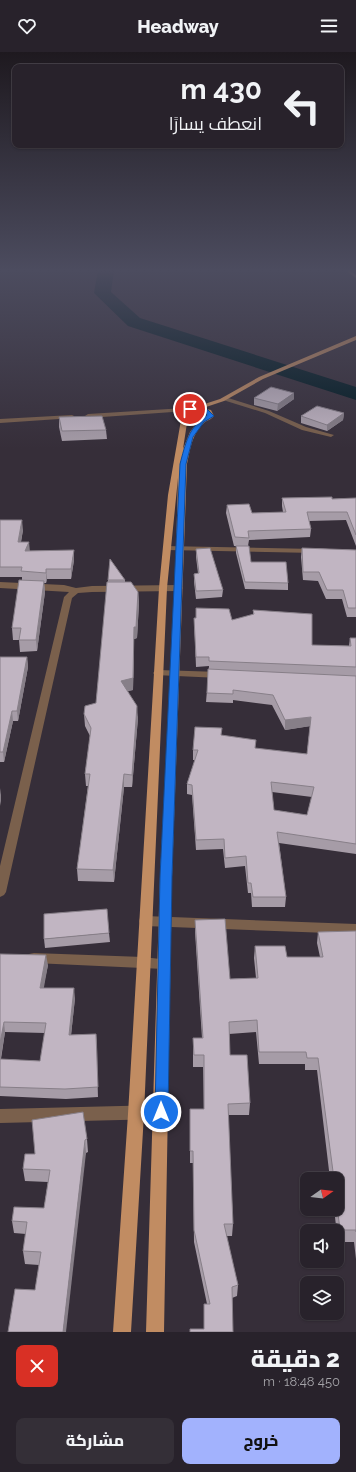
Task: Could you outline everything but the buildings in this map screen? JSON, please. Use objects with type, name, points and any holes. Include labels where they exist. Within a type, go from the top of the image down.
[{"type":"main road","points":[[183,416],[195,408],[223,400],[262,378],[356,338]]},
{"type":"main road","points":[[182,450],[190,436],[223,400]]},
{"type":"main road","points":[[195,408],[205,410],[206,417]]},
{"type":"main road","points":[[183,416],[206,417]]},
{"type":"main road","points":[[122,1332],[136,1114],[163,588],[173,548],[182,450],[183,416]]},
{"type":"main road","points":[[155,1332],[165,922],[179,588],[173,548]]},
{"type":"street","points":[[223,400],[267,412],[304,429],[331,435]]},
{"type":"street","points":[[0,421],[144,414],[183,416]]},
{"type":"street","points":[[173,548],[325,552]]},
{"type":"street","points":[[0,585],[64,588],[76,591],[92,589],[179,588]]},
{"type":"street","points":[[1,888],[68,597],[76,591]]},
{"type":"street","points":[[158,673],[230,676]]},
{"type":"street","points":[[145,921],[356,929]]},
{"type":"street","points":[[24,957],[164,964]]},
{"type":"street","points":[[0,1116],[136,1114],[161,1112]]},
{"type":"waterway","points":[[158,330],[356,394]]},
{"type":"route","points":[[161,1112],[166,877],[183,464],[190,436],[202,421],[207,420],[211,416],[211,414],[205,410],[195,408],[190,409]]}]
